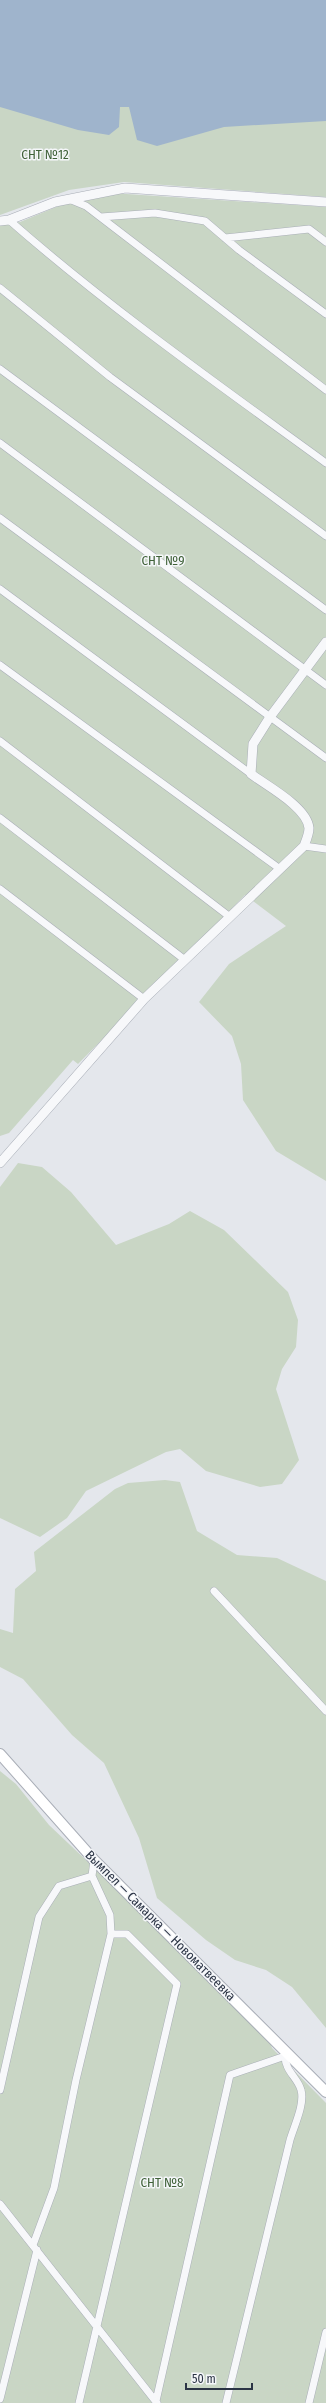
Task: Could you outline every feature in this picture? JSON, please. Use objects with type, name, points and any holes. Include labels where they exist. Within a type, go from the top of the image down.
[{"type":"main road","name":"Вымпел — Самарка — Новоматвеевка","points":[[0,1754],[94,1860],[286,2055],[326,2092]]},
{"type":"street","points":[[5,221],[55,202],[125,188],[326,202]]},
{"type":"street","points":[[68,199],[86,206],[101,217],[326,390]]},
{"type":"street","points":[[101,217],[155,213],[205,221],[224,238],[326,314]]},
{"type":"street","points":[[5,221],[235,397],[326,463]]},
{"type":"street","points":[[224,238],[309,229],[326,242]]},
{"type":"street","points":[[0,288],[110,377],[326,536]]},
{"type":"street","points":[[0,368],[326,610]]},
{"type":"street","points":[[0,443],[326,685]]},
{"type":"street","points":[[0,518],[326,758]]},
{"type":"street","points":[[0,589],[300,809],[307,820],[309,830],[304,846],[144,999],[0,1163]]},
{"type":"street","points":[[251,774],[253,744],[270,717],[326,642]]},
{"type":"street","points":[[0,665],[280,869]]},
{"type":"street","points":[[0,741],[230,917]]},
{"type":"street","points":[[0,818],[185,960]]},
{"type":"street","points":[[304,846],[326,849]]},
{"type":"street","points":[[0,889],[144,999]]},
{"type":"street","points":[[214,1591],[326,1711]]},
{"type":"street","points":[[0,2399],[35,2248],[54,2188],[76,2080],[111,1934],[110,1915],[92,1876],[94,1860]]},
{"type":"street","points":[[0,2090],[39,1917],[59,1886],[92,1876]]},
{"type":"street","points":[[79,2403],[96,2325],[177,1984],[127,1934],[111,1934]]},
{"type":"street","points":[[156,2402],[230,2075],[286,2055],[285,2062],[301,2089],[303,2098],[290,2140],[226,2403]]},
{"type":"street","points":[[0,2204],[156,2402]]},
{"type":"street","points":[[309,2403],[326,2332]]},
{"type":"green space","name":"СНТ №12","points":[[0,0],[326,0],[326,197],[124,182],[69,190],[0,215]]},
{"type":"green space","name":"СНТ №9","points":[[111,193],[326,207],[326,1181],[276,1151],[243,1100],[241,1064],[232,1036],[199,1002],[229,964],[286,926],[245,895],[78,1064],[73,1060],[9,1133],[0,1136],[0,225],[20,222],[61,205]]},
{"type":"green space","points":[[18,1163],[42,1167],[71,1192],[116,1245],[169,1224],[190,1211],[224,1230],[288,1292],[298,1320],[296,1347],[282,1369],[276,1389],[299,1460],[282,1484],[260,1487],[206,1471],[180,1449],[166,1452],[86,1491],[67,1518],[40,1537],[0,1518],[0,1187]]},
{"type":"green space","points":[[165,1480],[180,1482],[197,1531],[237,1555],[277,1558],[326,1581],[326,2028],[292,1987],[266,1970],[235,1960],[206,1940],[157,1898],[139,1838],[104,1763],[72,1735],[23,1679],[0,1667],[0,1629],[13,1633],[15,1589],[36,1571],[34,1552],[115,1489],[128,1483]]},
{"type":"green space","name":"СНТ №8","points":[[0,1771],[16,1784],[49,1825],[125,1897],[206,1980],[270,2042],[272,2048],[326,2103],[326,2403],[0,2403]]},
{"type":"water","points":[[0,0],[326,0],[326,121],[224,127],[157,146],[137,140],[129,107],[120,107],[119,127],[109,135],[78,130],[0,107]]}]
